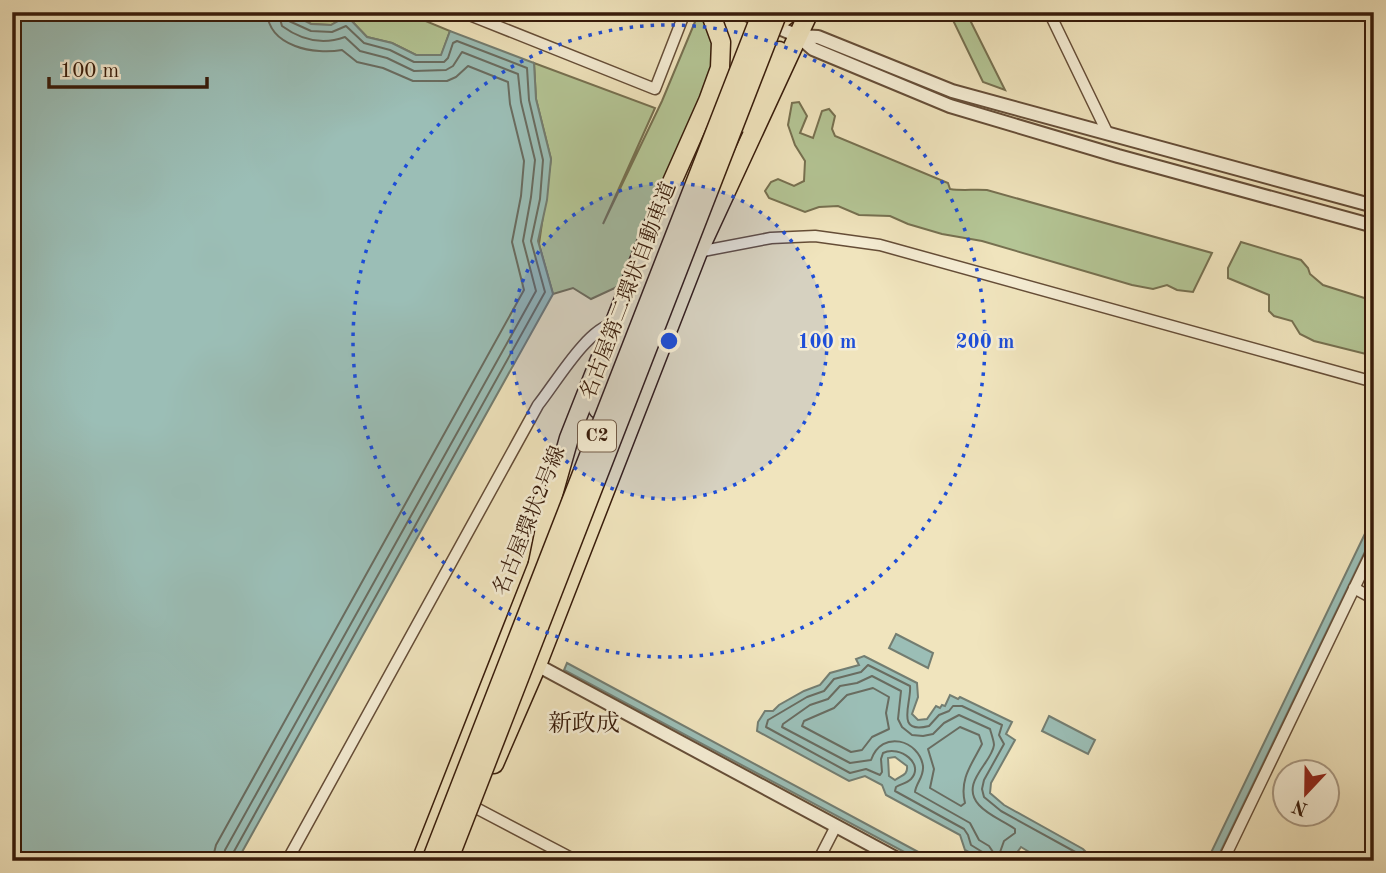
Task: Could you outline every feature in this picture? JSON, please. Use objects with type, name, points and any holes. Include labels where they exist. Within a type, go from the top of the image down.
[{"type":"highway","points":[[538,564],[549,509],[567,445],[656,218],[720,68],[721,42],[710,12]]},
{"type":"highway","points":[[774,15],[790,12]]},
{"type":"highway","points":[[455,861],[537,664],[698,252],[809,12]]},
{"type":"highway","name":"名古屋環状2号線","points":[[421,861],[578,462],[664,234],[774,15]]},
{"type":"highway","name":"名古屋第二環状自動車道","points":[[448,861],[774,15]]},
{"type":"highway","name":"名古屋第二環状自動車道","points":[[432,861],[774,15]]},
{"type":"highway","points":[[578,462],[625,388],[687,237],[762,82],[782,47],[798,36]]},
{"type":"highway","points":[[455,861],[495,740]]},
{"type":"street","points":[[462,12],[655,89],[685,12]]},
{"type":"street","points":[[741,12],[774,15],[813,49],[950,106],[1118,156],[1374,226]]},
{"type":"street","points":[[1049,12],[1107,132]]},
{"type":"street","points":[[798,36],[818,37],[952,91],[1374,206]]},
{"type":"street","points":[[698,252],[771,238],[815,236],[880,245],[1374,382]]},
{"type":"street","points":[[287,861],[538,405],[589,340],[603,327],[614,324]]},
{"type":"street","points":[[1223,861],[1374,547]]},
{"type":"street","points":[[1354,589],[1374,599]]},
{"type":"street","points":[[537,664],[901,861]]},
{"type":"street","points":[[475,808],[577,861]]},
{"type":"street","points":[[818,861],[836,826]]},
{"type":"green space","points":[[288,12],[404,12],[450,31],[441,56],[416,55],[392,43],[367,37],[347,16],[331,25],[311,24]]},
{"type":"green space","points":[[949,12],[966,12],[1005,90],[983,82]]},
{"type":"green space","points":[[697,17],[706,22],[722,58],[630,281],[591,299],[573,288],[553,294],[539,244],[551,159],[536,99],[534,63],[655,108],[603,224],[662,101]]},
{"type":"green space","points":[[799,102],[807,116],[800,133],[813,138],[822,111],[829,109],[835,116],[832,129],[835,136],[948,183],[950,189],[987,190],[1212,253],[1193,292],[1177,290],[1167,285],[1153,289],[982,241],[942,234],[890,216],[859,215],[838,206],[819,207],[805,212],[769,198],[765,191],[771,182],[778,179],[794,186],[804,181],[805,161],[795,145],[788,125],[792,103]]},
{"type":"green space","points":[[1241,242],[1301,260],[1310,274],[1323,285],[1374,301],[1374,356],[1314,341],[1300,334],[1292,321],[1274,316],[1269,311],[1269,295],[1228,278],[1228,268]]},
{"type":"water","points":[[12,12],[288,12],[311,24],[331,25],[347,16],[367,37],[392,43],[416,55],[441,55],[450,31],[534,63],[536,99],[551,159],[547,200],[538,241],[553,294],[237,861],[12,861]]},
{"type":"water","points":[[1374,515],[1374,533],[1216,861],[1207,861]]},
{"type":"water","points":[[896,634],[933,653],[928,668],[889,648]]},
{"type":"water","points":[[864,656],[917,683],[918,697],[912,714],[918,720],[927,719],[936,706],[945,706],[950,695],[958,699],[960,697],[1012,722],[1006,734],[1015,740],[991,783],[990,793],[1004,805],[1083,849],[1095,861],[1044,861],[1021,847],[1016,854],[1023,861],[985,861],[965,850],[960,835],[886,795],[882,785],[865,776],[849,781],[757,731],[758,722],[765,711],[773,711],[804,691],[820,685],[830,673],[859,665],[856,659]],"holes":[[[895,757],[907,766],[905,773],[895,780],[889,776],[888,758]]]},
{"type":"water","points":[[567,663],[935,861],[921,861],[564,670]]},
{"type":"water","points":[[1049,716],[1095,740],[1088,754],[1042,731]]},
{"type":"district","name":"新政成","points":[[584,725]]}]
